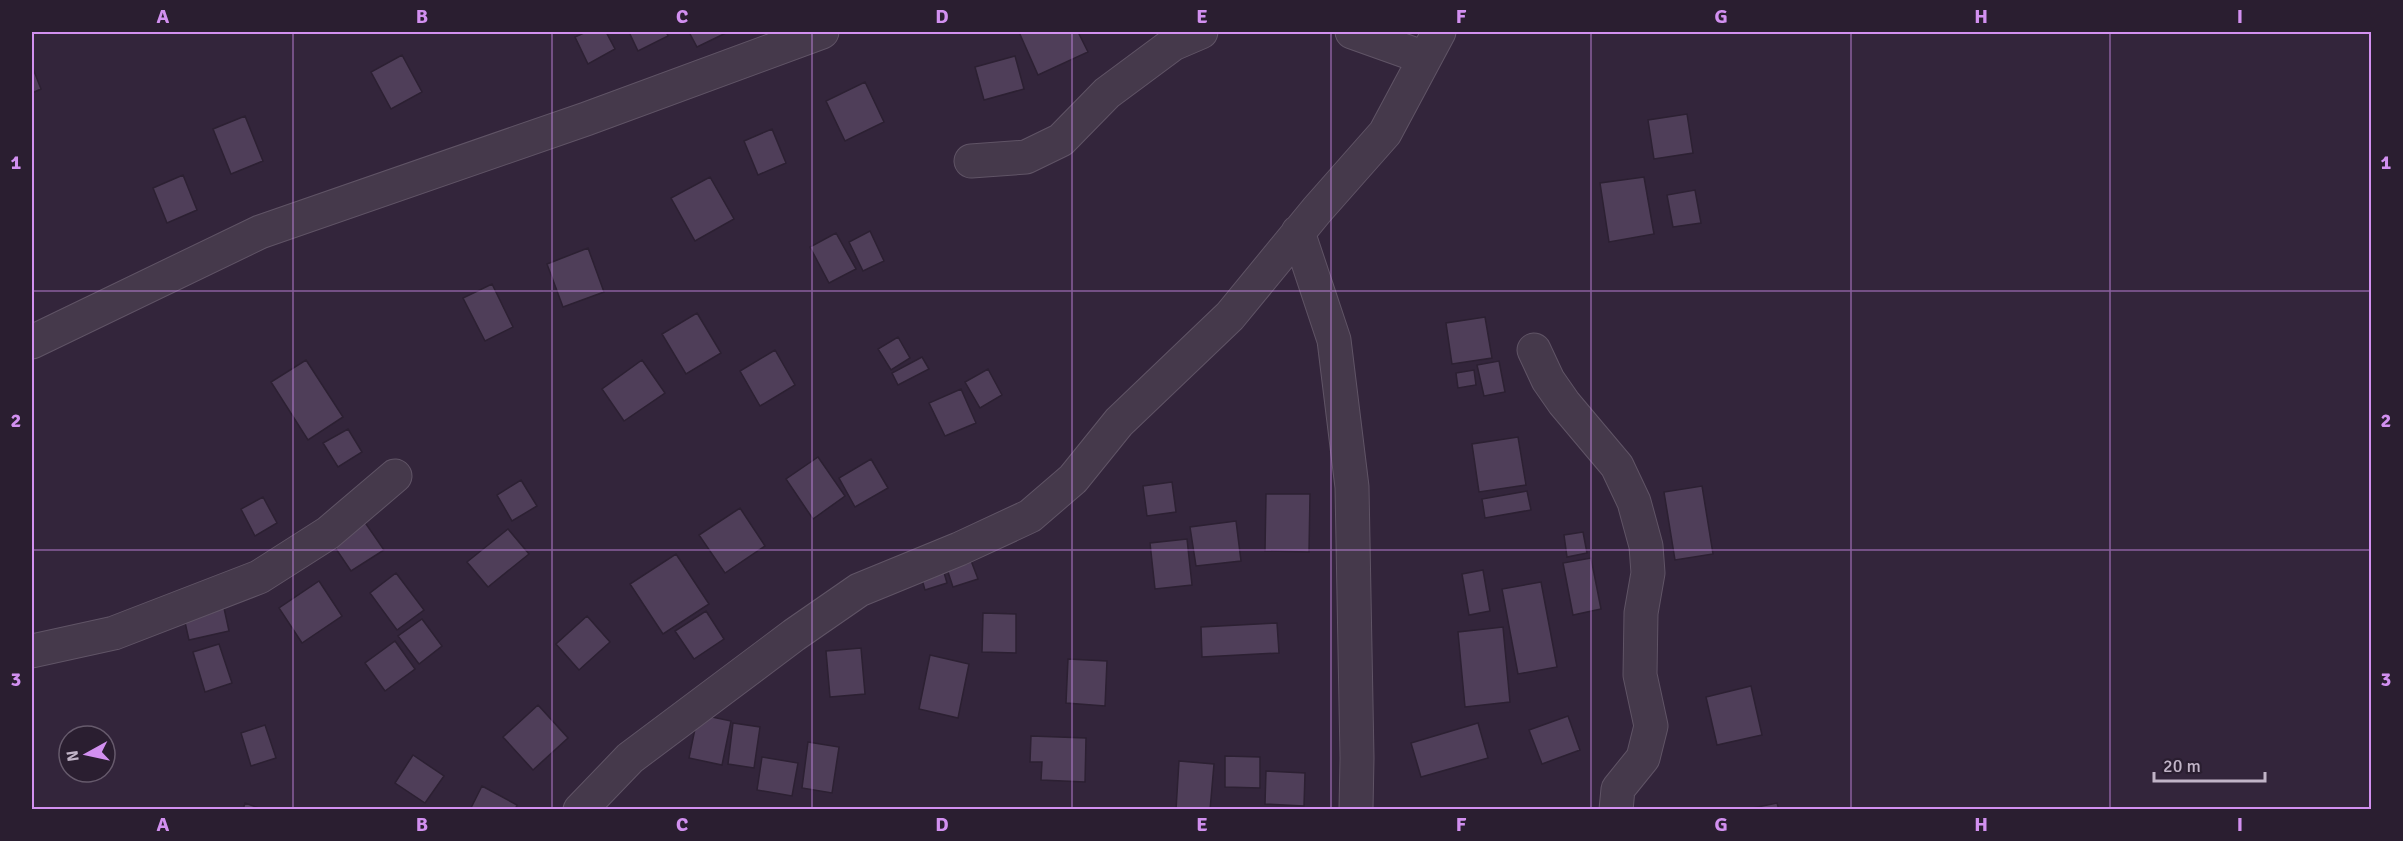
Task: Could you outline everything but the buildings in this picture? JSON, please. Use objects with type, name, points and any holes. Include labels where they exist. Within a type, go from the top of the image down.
[{"type":"street","points":[[32,342],[260,232],[586,119],[822,32]]},
{"type":"street","points":[[971,161],[1026,157],[1061,140],[1107,93],[1173,44],[1201,32]]},
{"type":"street","points":[[596,805],[630,758],[794,635],[859,590],[959,549],[1030,516],[1073,479],[1119,422],[1230,316],[1298,232],[1385,133],[1432,45],[1352,32]]},
{"type":"street","points":[[1298,232],[1334,340],[1352,487],[1356,810]]},
{"type":"street","points":[[1534,350],[1548,380],[1564,403],[1617,466],[1634,502],[1646,546],[1648,573],[1641,613],[1640,675],[1651,726],[1643,758],[1618,789],[1616,810]]},
{"type":"street","points":[[32,651],[114,633],[259,577],[328,533],[395,476]]}]
